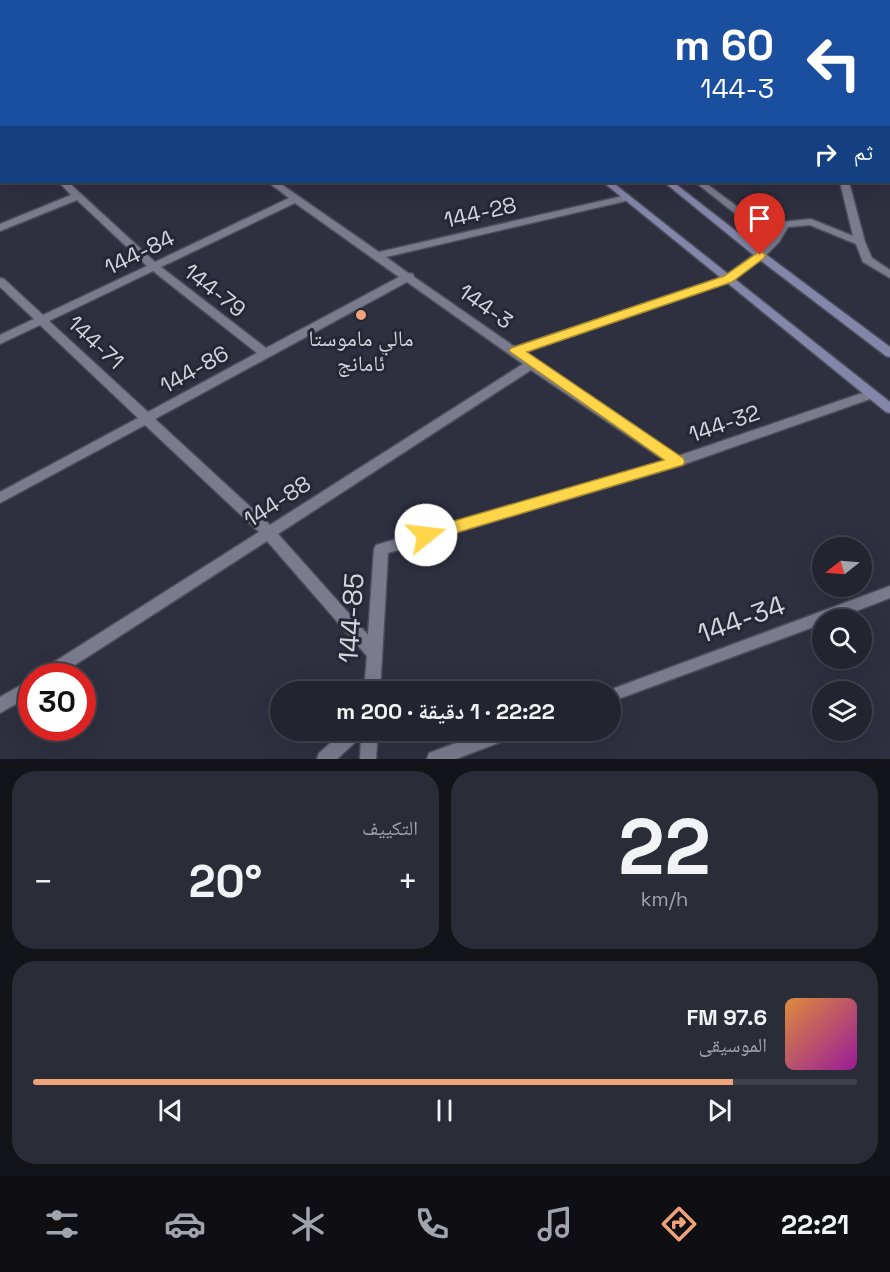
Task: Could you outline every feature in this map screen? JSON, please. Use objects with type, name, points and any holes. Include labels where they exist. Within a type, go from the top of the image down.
[{"type":"street","name":"144-79","points":[[64,183],[153,266],[266,354]]},
{"type":"street","name":"144-3","points":[[273,183],[677,462]]},
{"type":"street","points":[[608,183],[890,409]]},
{"type":"street","points":[[669,183],[890,353]]},
{"type":"street","points":[[700,183],[775,240]]},
{"type":"street","points":[[845,183],[860,242],[867,260],[890,275]]},
{"type":"street","points":[[0,228],[78,196]]},
{"type":"street","name":"144-28","points":[[377,256],[627,198]]},
{"type":"street","name":"144-84","points":[[0,340],[295,199]]},
{"type":"street","points":[[516,351],[728,279],[760,255],[775,240],[785,224],[811,222],[860,242]]},
{"type":"street","name":"144-86","points":[[0,498],[409,276]]},
{"type":"street","name":"144-71","points":[[0,281],[268,533],[374,653]]},
{"type":"street","name":"144-88","points":[[66,663],[531,363]]},
{"type":"street","name":"144-32","points":[[381,549],[677,462],[872,394]]},
{"type":"street","name":"144-85","points":[[373,681],[381,549]]},
{"type":"street","name":"144-34","points":[[621,691],[890,592]]},
{"type":"street","points":[[0,706],[18,695]]},
{"type":"street","points":[[325,759],[345,741]]},
{"type":"street","points":[[368,759],[369,741]]},
{"type":"street","points":[[435,759],[483,741]]},
{"type":"place","name":"مالي ماموستا ئامانج","points":[[361,315]]},
{"type":"route","points":[[426,535],[677,462],[516,351],[728,279],[760,255]]}]
